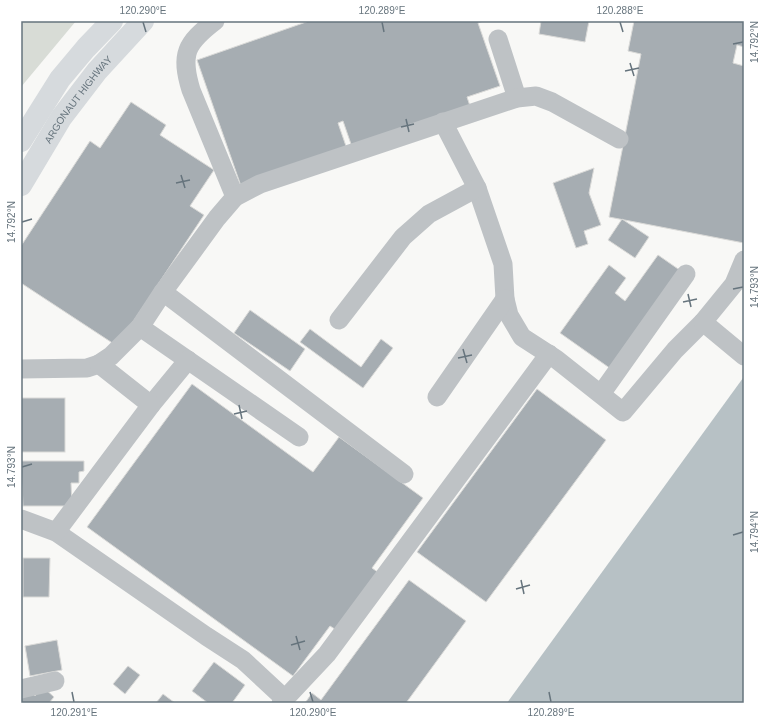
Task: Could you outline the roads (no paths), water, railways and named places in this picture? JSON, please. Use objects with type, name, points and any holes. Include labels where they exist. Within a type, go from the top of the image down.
[{"type":"main road","points":[[21,140],[60,79],[86,48],[112,21]]},
{"type":"main road","name":"ARGONAUT HIGHWAY","points":[[21,185],[61,118],[97,71],[143,21]]},
{"type":"street","points":[[215,21],[199,33],[189,44],[185,58],[186,72],[191,90],[235,197]]},
{"type":"street","points":[[498,39],[517,98]]},
{"type":"street","points":[[21,368],[87,368],[99,364],[111,356],[140,327],[163,292],[217,218],[235,197],[260,184],[517,98],[536,96],[552,102],[619,139]]},
{"type":"street","points":[[443,122],[477,188],[503,264],[505,299],[509,315],[522,337],[548,354],[623,412],[675,350],[702,322],[734,284],[744,260]]},
{"type":"street","points":[[339,320],[403,237],[429,214],[477,188]]},
{"type":"street","points":[[601,394],[686,274]]},
{"type":"street","points":[[163,292],[404,474]]},
{"type":"street","points":[[437,397],[505,299]]},
{"type":"street","points":[[702,322],[744,356]]},
{"type":"street","points":[[140,327],[299,437]]},
{"type":"street","points":[[21,519],[56,532],[206,636],[244,660],[283,701],[328,654],[548,354]]},
{"type":"street","points":[[56,532],[151,405],[188,360]]},
{"type":"street","points":[[99,364],[151,405]]},
{"type":"street","points":[[21,689],[55,681]]}]
